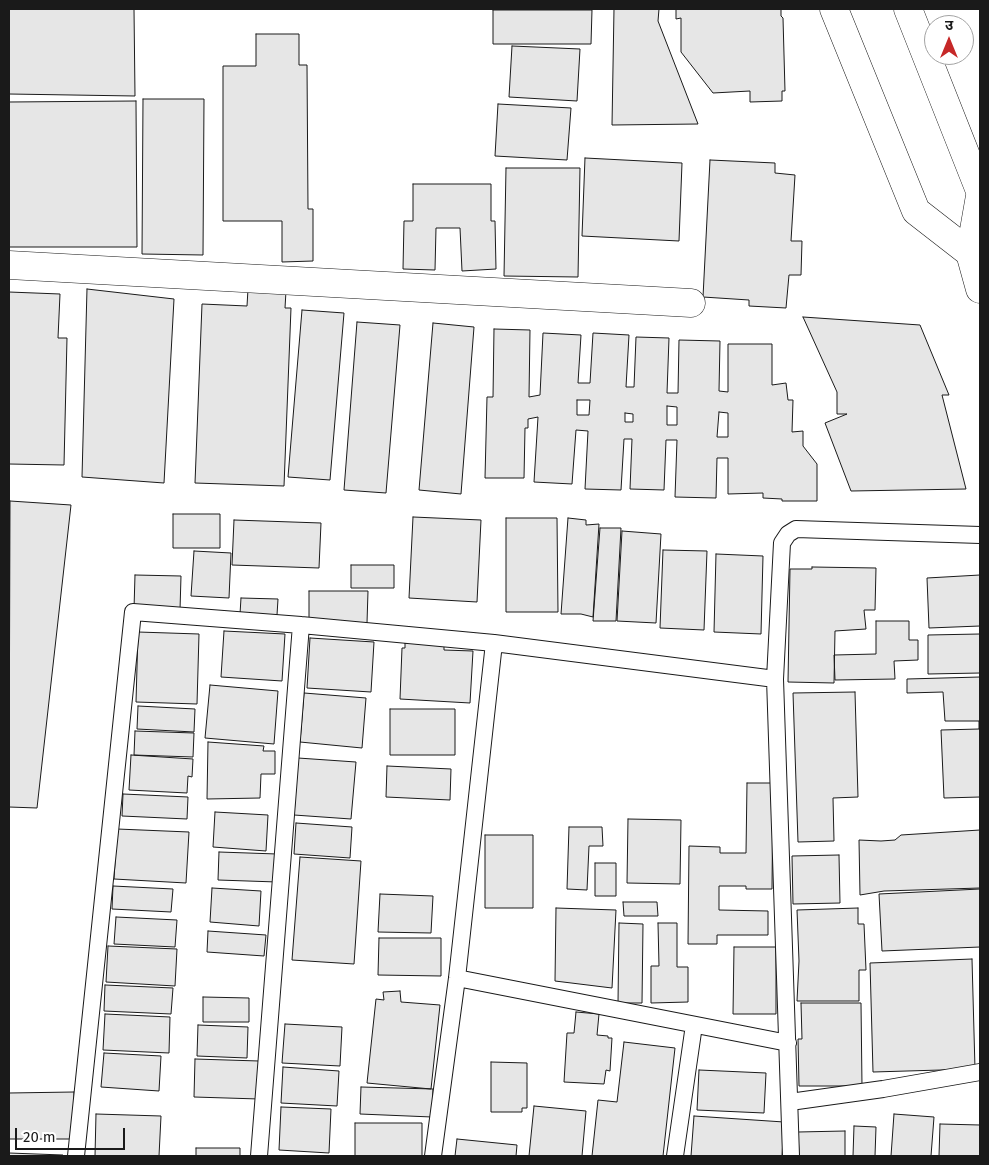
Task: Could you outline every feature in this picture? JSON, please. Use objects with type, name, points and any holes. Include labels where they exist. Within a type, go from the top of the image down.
[{"type":"street","points":[[834,9],[916,211],[970,254]]},
{"type":"street","points":[[908,9],[980,191]]},
{"type":"street","points":[[980,196],[970,254],[980,286]]},
{"type":"street","points":[[9,265],[692,303]]},
{"type":"lane","points":[[791,1156],[778,814],[775,679],[782,544],[788,534],[796,529],[980,534]]},
{"type":"lane","points":[[76,1156],[133,612],[302,625],[494,643],[775,679]]},
{"type":"lane","points":[[258,1156],[302,625]]},
{"type":"lane","points":[[433,1156],[457,978],[494,643]]},
{"type":"lane","points":[[457,978],[788,1043]]},
{"type":"lane","points":[[675,1156],[694,1025]]},
{"type":"lane","points":[[790,1102],[882,1089],[980,1072]]},
{"type":"building","points":[[9,9],[134,9],[135,96],[9,94]]},
{"type":"building","points":[[614,9],[659,9],[658,21],[698,124],[612,125]]},
{"type":"building","points":[[676,9],[781,9],[781,16],[783,18],[785,91],[782,91],[782,101],[750,102],[750,91],[713,93],[681,52],[681,18],[676,19]]},
{"type":"building","points":[[493,10],[592,10],[591,44],[493,44]]},
{"type":"building","points":[[256,34],[299,34],[299,65],[307,65],[308,209],[313,209],[313,261],[282,262],[282,221],[223,221],[223,66],[256,66]]},
{"type":"building","points":[[512,46],[580,49],[577,101],[509,97]]},
{"type":"building","points":[[143,99],[204,99],[203,255],[142,254]]},
{"type":"building","points":[[136,101],[137,247],[9,247],[9,102]]},
{"type":"building","points":[[498,104],[571,108],[567,160],[495,156]]},
{"type":"building","points":[[585,158],[682,163],[679,241],[582,236]]},
{"type":"building","points":[[710,160],[775,163],[775,173],[795,175],[791,241],[802,241],[801,275],[789,275],[786,308],[749,306],[749,300],[703,297]]},
{"type":"building","points":[[506,168],[580,168],[578,277],[504,276]]},
{"type":"building","points":[[413,184],[491,184],[491,221],[495,221],[496,269],[462,271],[460,228],[436,228],[435,270],[403,269],[404,221],[413,221]]},
{"type":"building","points":[[87,289],[174,299],[164,483],[82,477]]},
{"type":"building","points":[[248,289],[286,291],[285,308],[291,308],[284,486],[195,483],[202,304],[247,306]]},
{"type":"building","points":[[9,292],[60,294],[58,338],[67,338],[64,465],[9,464]]},
{"type":"building","points":[[302,310],[344,313],[330,480],[288,477]]},
{"type":"building","points":[[803,317],[920,325],[949,395],[942,395],[966,489],[851,491],[825,423],[847,414],[837,414],[837,392]]},
{"type":"building","points":[[357,322],[400,325],[386,493],[344,490]]},
{"type":"building","points":[[433,323],[474,327],[461,494],[419,490]]},
{"type":"building","points":[[494,329],[530,330],[529,397],[540,395],[543,333],[581,335],[578,383],[590,383],[593,333],[629,335],[626,387],[634,387],[636,337],[669,338],[667,393],[678,393],[679,340],[720,341],[719,391],[728,392],[728,344],[772,344],[772,385],[786,383],[788,400],[793,400],[792,432],[803,431],[803,446],[817,464],[817,501],[782,501],[782,499],[763,498],[763,493],[728,494],[728,458],[717,458],[716,498],[675,497],[677,440],[666,440],[664,490],[630,489],[632,439],[624,439],[621,490],[585,489],[588,431],[576,430],[572,484],[534,482],[538,417],[528,419],[528,428],[525,428],[524,478],[485,478],[487,397],[493,397]],"holes":[[[577,400],[590,400],[589,415],[577,415]],[[667,406],[677,407],[677,425],[667,425]],[[719,412],[728,413],[728,437],[717,437]],[[625,413],[633,414],[633,422],[625,422]]]},
{"type":"building","points":[[10,501],[71,505],[37,808],[9,807]]},
{"type":"building","points":[[173,514],[220,514],[220,548],[173,548]]},
{"type":"building","points":[[413,517],[481,520],[477,602],[409,598]]},
{"type":"building","points":[[506,518],[557,518],[558,612],[506,612]]},
{"type":"building","points":[[568,518],[586,520],[586,525],[599,524],[593,617],[581,614],[561,614]]},
{"type":"building","points":[[234,520],[321,523],[319,568],[232,565]]},
{"type":"building","points":[[600,528],[621,528],[616,621],[593,621]]},
{"type":"building","points":[[622,531],[661,534],[656,623],[617,621]]},
{"type":"building","points":[[663,550],[707,551],[704,630],[660,628]]},
{"type":"building","points":[[194,551],[231,553],[229,598],[191,596]]},
{"type":"building","points":[[716,554],[763,556],[761,634],[714,632]]},
{"type":"building","points":[[351,565],[394,565],[394,588],[351,588]]},
{"type":"building","points":[[812,567],[876,568],[875,610],[864,610],[866,629],[835,631],[834,683],[788,682],[790,569],[812,569]]},
{"type":"building","points":[[135,575],[181,576],[180,610],[134,609]]},
{"type":"building","points":[[980,575],[980,626],[929,628],[927,578]]},
{"type":"building","points":[[309,591],[368,591],[367,623],[309,623]]},
{"type":"building","points":[[241,598],[278,599],[277,615],[240,614]]},
{"type":"building","points":[[876,621],[909,621],[909,640],[918,640],[918,660],[894,661],[895,679],[835,680],[834,655],[876,654]]},
{"type":"building","points":[[224,631],[285,634],[282,681],[221,677]]},
{"type":"building","points":[[138,632],[199,634],[197,704],[136,702]]},
{"type":"building","points":[[980,634],[980,673],[928,674],[928,635]]},
{"type":"building","points":[[310,638],[374,642],[371,692],[307,688]]},
{"type":"building","points":[[405,643],[444,644],[444,650],[473,651],[470,703],[400,699],[402,648],[405,648]]},
{"type":"building","points":[[980,677],[980,797],[944,798],[941,730],[979,729],[979,721],[945,721],[943,692],[907,693],[907,679]]},
{"type":"building","points":[[210,685],[278,691],[274,744],[205,738]]},
{"type":"building","points":[[855,692],[858,797],[833,798],[834,841],[798,842],[793,693]]},
{"type":"building","points":[[304,693],[366,698],[362,748],[300,742]]},
{"type":"building","points":[[138,706],[195,709],[194,732],[137,729]]},
{"type":"building","points":[[390,709],[455,709],[455,755],[390,755]]},
{"type":"building","points":[[135,731],[194,733],[193,757],[134,755]]},
{"type":"building","points":[[208,742],[264,746],[263,751],[275,751],[275,774],[261,774],[260,798],[207,799]]},
{"type":"building","points":[[131,755],[193,759],[192,777],[188,776],[187,793],[129,790]]},
{"type":"building","points":[[298,758],[356,762],[351,819],[294,815]]},
{"type":"building","points":[[387,766],[451,769],[450,800],[386,797]]},
{"type":"building","points":[[747,783],[773,783],[772,889],[746,889],[746,886],[719,886],[719,910],[768,911],[768,935],[717,935],[717,944],[688,944],[689,846],[720,847],[720,853],[746,853]]},
{"type":"building","points":[[123,794],[188,797],[187,819],[122,816]]},
{"type":"building","points":[[215,812],[268,815],[266,851],[213,847]]},
{"type":"building","points":[[628,819],[681,820],[680,884],[627,883]]},
{"type":"building","points":[[296,823],[352,827],[350,858],[294,854]]},
{"type":"building","points":[[569,827],[602,827],[603,846],[589,846],[587,890],[567,889]]},
{"type":"building","points":[[117,829],[189,832],[186,883],[114,879]]},
{"type":"building","points":[[980,830],[980,888],[884,891],[860,895],[859,840],[895,840],[901,835]]},
{"type":"building","points":[[485,835],[533,835],[533,908],[485,908]]},
{"type":"building","points":[[219,852],[277,854],[277,882],[218,880]]},
{"type":"building","points":[[839,855],[840,903],[793,904],[792,856]]},
{"type":"building","points":[[300,857],[361,861],[354,964],[292,960]]},
{"type":"building","points":[[595,863],[616,863],[616,896],[595,896]]},
{"type":"building","points":[[113,886],[173,889],[171,912],[112,909]]},
{"type":"building","points":[[212,888],[261,891],[259,926],[210,922]]},
{"type":"building","points":[[980,889],[980,947],[882,951],[879,894]]},
{"type":"building","points":[[380,894],[433,896],[431,933],[378,932]]},
{"type":"building","points":[[623,902],[657,902],[658,916],[624,916]]},
{"type":"building","points":[[556,908],[616,910],[612,988],[555,981]]},
{"type":"building","points":[[858,908],[858,924],[864,924],[866,970],[859,970],[859,1001],[797,1001],[799,961],[797,910]]},
{"type":"building","points":[[116,917],[177,920],[175,947],[114,944]]},
{"type":"building","points":[[619,923],[643,924],[642,1003],[618,1003]]},
{"type":"building","points":[[658,923],[677,923],[677,967],[688,967],[688,1002],[651,1003],[651,966],[659,966]]},
{"type":"building","points":[[208,931],[266,935],[264,956],[207,952]]},
{"type":"building","points":[[379,938],[441,938],[441,976],[378,975]]},
{"type":"building","points":[[108,946],[177,949],[175,986],[106,982]]},
{"type":"building","points":[[734,947],[776,947],[776,1014],[733,1014]]},
{"type":"building","points":[[972,959],[975,1069],[873,1072],[870,963]]},
{"type":"building","points":[[105,985],[173,988],[171,1014],[104,1011]]},
{"type":"building","points":[[400,991],[401,1002],[440,1005],[431,1089],[367,1083],[376,999],[384,1000],[383,992]]},
{"type":"building","points":[[203,997],[249,998],[249,1022],[203,1022]]},
{"type":"building","points":[[801,1003],[861,1003],[862,1086],[799,1086],[798,1039],[802,1039]]},
{"type":"building","points":[[576,1012],[599,1014],[597,1035],[612,1038],[610,1071],[606,1070],[604,1084],[564,1082],[567,1033],[574,1033]]},
{"type":"building","points":[[105,1014],[170,1017],[169,1053],[103,1050]]},
{"type":"building","points":[[285,1024],[342,1027],[340,1066],[282,1063]]},
{"type":"building","points":[[198,1025],[248,1027],[247,1058],[197,1056]]},
{"type":"building","points":[[624,1042],[675,1048],[663,1156],[592,1156],[598,1100],[617,1102]]},
{"type":"building","points":[[104,1053],[161,1056],[159,1091],[101,1087]]},
{"type":"building","points":[[195,1059],[259,1061],[259,1099],[194,1097]]},
{"type":"building","points":[[491,1062],[527,1063],[527,1108],[522,1108],[522,1112],[491,1112]]},
{"type":"building","points":[[283,1067],[339,1071],[337,1106],[281,1103]]},
{"type":"building","points":[[699,1070],[766,1073],[764,1113],[697,1110]]},
{"type":"building","points":[[361,1087],[433,1089],[432,1117],[360,1114]]},
{"type":"building","points":[[74,1092],[75,1139],[9,1139],[9,1093]]},
{"type":"building","points":[[534,1106],[586,1111],[582,1156],[529,1156]]},
{"type":"building","points":[[281,1107],[331,1109],[329,1153],[279,1150]]},
{"type":"building","points":[[96,1114],[161,1116],[159,1156],[95,1156]]},
{"type":"building","points":[[894,1114],[934,1117],[931,1156],[891,1156]]},
{"type":"building","points":[[694,1116],[784,1122],[782,1156],[691,1156]]},
{"type":"building","points":[[355,1123],[422,1123],[422,1156],[355,1156]]},
{"type":"building","points":[[940,1124],[980,1125],[980,1156],[939,1156]]},
{"type":"building","points":[[854,1126],[876,1127],[875,1156],[853,1156]]},
{"type":"building","points":[[845,1131],[845,1156],[799,1156],[798,1132]]},
{"type":"building","points":[[457,1139],[517,1145],[516,1156],[455,1156]]},
{"type":"building","points":[[196,1148],[240,1148],[240,1156],[196,1156]]},
{"type":"building","points":[[9,1153],[63,1155],[63,1156],[9,1156]]}]
